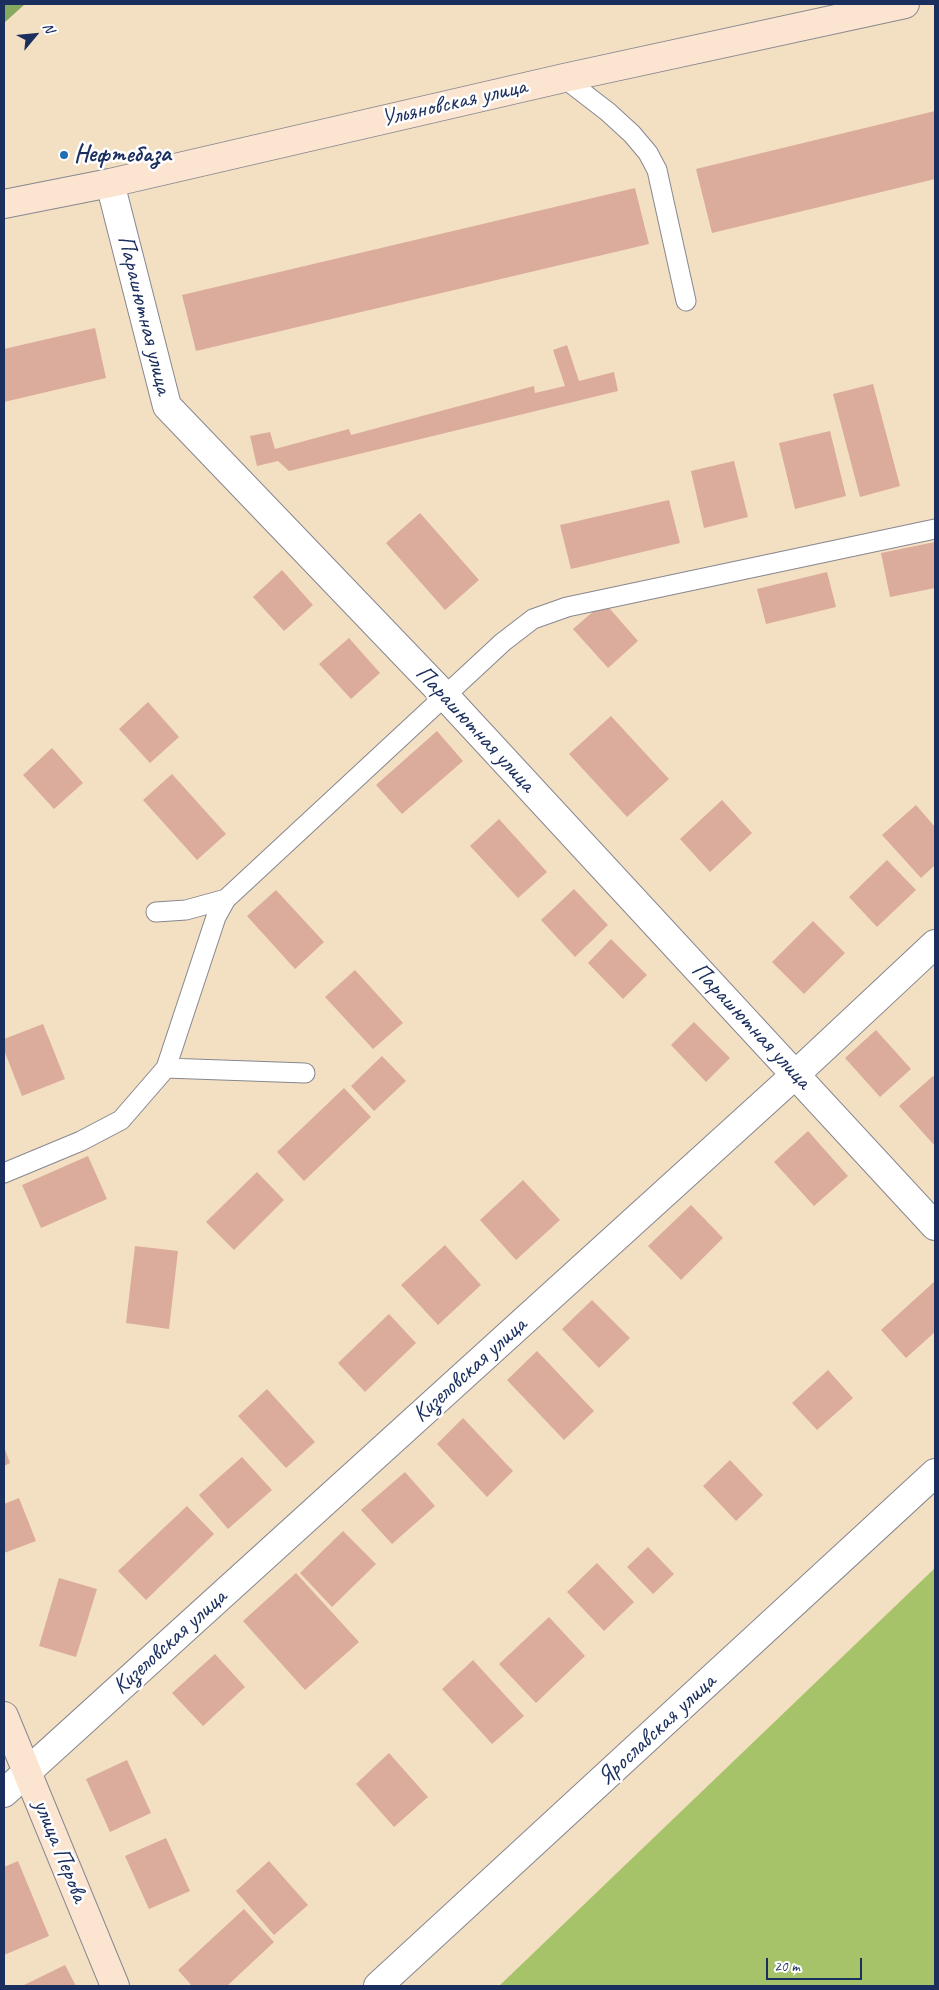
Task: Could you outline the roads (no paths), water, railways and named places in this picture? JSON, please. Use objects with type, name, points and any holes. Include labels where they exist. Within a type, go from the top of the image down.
[{"type":"main road","name":"Ульяновская улица","points":[[4,204],[110,183],[564,78],[906,4]]},
{"type":"main road","name":"улица Перова","points":[[4,1716],[115,1986]]},
{"type":"street","name":"Парашютная улица","points":[[110,183],[168,406],[445,696],[935,1226]]},
{"type":"street","name":"Кизеловская улица","points":[[4,1793],[796,1074],[935,944]]},
{"type":"street","name":"Ярославская улица","points":[[378,1986],[935,1473]]},
{"type":"lane","points":[[564,78],[608,112],[632,134],[648,153],[657,170],[686,301]]},
{"type":"lane","points":[[4,1173],[81,1141],[121,1120],[166,1068],[216,917],[226,899],[503,642],[533,619],[567,606],[935,528]]},
{"type":"lane","points":[[156,912],[186,910],[226,899]]},
{"type":"lane","points":[[166,1068],[305,1073]]},
{"type":"place","name":"Нефтебаза","points":[[64,155]]}]
